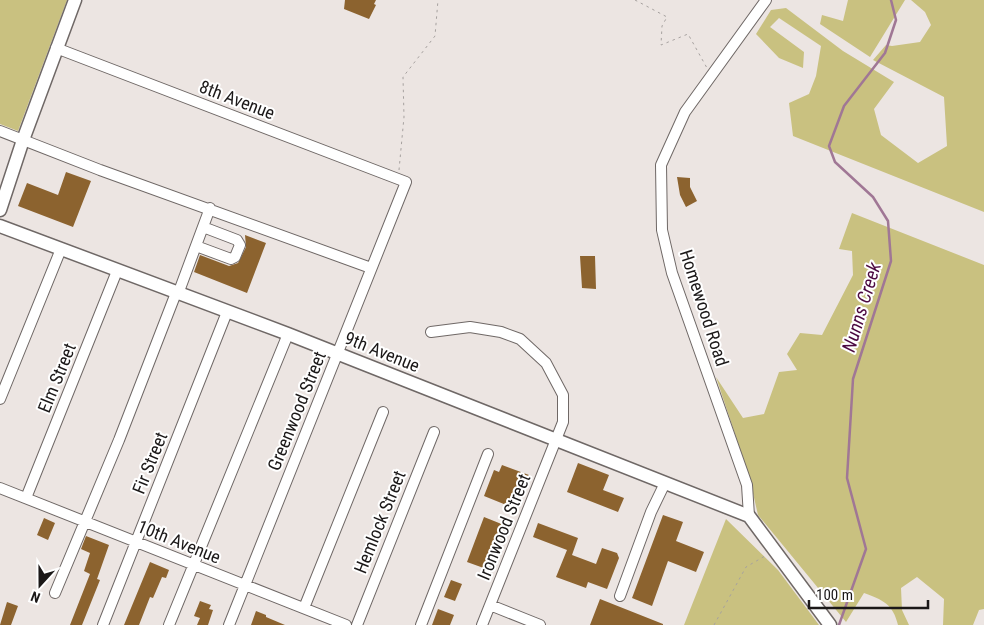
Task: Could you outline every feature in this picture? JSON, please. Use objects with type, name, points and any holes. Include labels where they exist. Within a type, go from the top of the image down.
[{"type":"main road","points":[[0,210],[23,140],[75,0]]},
{"type":"main road","name":"9th Avenue","points":[[0,226],[338,353],[749,516]]},
{"type":"main road","points":[[749,516],[830,625]]},
{"type":"street","name":"Homewood Road","points":[[749,516],[747,486],[672,273],[662,230],[661,165],[685,112],[766,0]]},
{"type":"street","name":"8th Avenue","points":[[56,48],[402,180]]},
{"type":"street","points":[[0,131],[100,170],[210,208],[371,268]]},
{"type":"street","name":"Greenwood Street","points":[[229,625],[338,353],[402,180]]},
{"type":"street","points":[[55,592],[86,522],[138,394],[210,208]]},
{"type":"street","points":[[196,246],[231,259],[235,257],[240,245],[238,240],[203,227]]},
{"type":"street","points":[[0,399],[61,249]]},
{"type":"street","name":"Elm Street","points":[[26,498],[117,271]]},
{"type":"street","name":"Fir Street","points":[[103,625],[227,312]]},
{"type":"street","name":"Ironwood Street","points":[[431,332],[470,327],[501,332],[520,340],[546,364],[563,395],[563,422],[482,625]]},
{"type":"street","points":[[168,625],[288,334]]},
{"type":"street","points":[[304,608],[350,498],[382,412]]},
{"type":"street","name":"Hemlock Street","points":[[357,625],[434,432]]},
{"type":"street","points":[[421,625],[488,454]]},
{"type":"street","points":[[620,596],[651,512],[665,483]]},
{"type":"street","name":"10th Avenue","points":[[0,488],[346,625]]},
{"type":"street","points":[[490,605],[540,625]]},
{"type":"path","points":[[402,180],[404,77],[435,36],[438,0]]},
{"type":"path","points":[[635,0],[667,17],[662,26],[660,45],[688,34],[711,76]]},
{"type":"path","points":[[714,625],[746,566],[765,556]]},
{"type":"shaded area","points":[[0,0],[67,0],[18,131],[0,124]]},
{"type":"shaded area","points":[[848,0],[905,0],[870,57],[820,24],[822,15],[843,21]]},
{"type":"shaded area","points":[[911,0],[984,0],[984,212],[793,136],[789,103],[809,94],[816,76],[821,46],[779,18],[770,27],[804,52],[803,68],[779,58],[756,34],[771,10],[786,8],[843,51],[894,82],[874,109],[881,135],[918,163],[947,146],[944,97],[873,60],[886,45],[892,46],[920,42],[931,25],[925,12]]},
{"type":"shaded area","points":[[852,213],[984,265],[984,609],[979,610],[973,625],[943,625],[944,599],[917,577],[901,588],[902,610],[909,625],[898,625],[890,607],[877,598],[864,593],[846,622],[758,515],[749,476],[716,377],[743,418],[764,414],[779,372],[797,370],[787,354],[800,333],[822,335],[853,275],[852,251],[839,249]]},
{"type":"shaded area","points":[[726,519],[778,570],[819,625],[684,625]]},
{"type":"building","points":[[345,0],[376,0],[374,4],[376,5],[369,19],[344,9]]},
{"type":"building","points":[[66,172],[91,181],[73,227],[18,206],[27,183],[58,195]]},
{"type":"building","points":[[677,177],[690,178],[690,187],[697,201],[686,207],[680,195]]},
{"type":"building","points":[[245,235],[266,243],[247,293],[194,272],[200,255],[229,266],[238,263],[246,247]]},
{"type":"building","points":[[580,256],[595,256],[596,289],[582,288]]},
{"type":"building","points":[[578,463],[609,475],[603,490],[624,498],[618,512],[567,492]]},
{"type":"building","points":[[502,465],[529,475],[516,509],[484,496],[494,470],[499,472]]},
{"type":"building","points":[[663,515],[683,522],[676,541],[704,552],[696,572],[668,561],[652,606],[632,598]]},
{"type":"building","points":[[484,517],[509,527],[492,571],[467,562]]},
{"type":"building","points":[[44,518],[55,523],[48,540],[37,535]]},
{"type":"building","points":[[538,523],[578,538],[572,555],[596,564],[602,548],[617,553],[619,558],[607,589],[588,582],[586,588],[556,577],[567,550],[533,537]]},
{"type":"building","points":[[86,536],[109,545],[97,579],[100,580],[82,625],[70,625],[90,574],[84,571],[90,553],[81,549]]},
{"type":"building","points":[[150,562],[169,570],[166,578],[162,577],[153,598],[150,597],[139,625],[124,625]]},
{"type":"building","points":[[451,580],[462,584],[455,601],[444,597]]},
{"type":"building","points":[[600,599],[663,624],[663,625],[590,625]]},
{"type":"building","points":[[200,601],[211,605],[209,609],[213,610],[208,625],[197,625],[200,618],[194,616]]},
{"type":"building","points":[[7,602],[18,606],[11,625],[0,625]]},
{"type":"building","points":[[438,609],[454,615],[450,625],[432,625]]},
{"type":"building","points":[[256,611],[266,615],[266,617],[285,625],[251,625]]},
{"type":"waterway","name":"Nunns Creek","points":[[839,625],[866,549],[847,478],[853,379],[891,261],[888,221],[873,197],[835,162],[829,146],[844,106],[885,53],[896,20],[891,0]]}]
